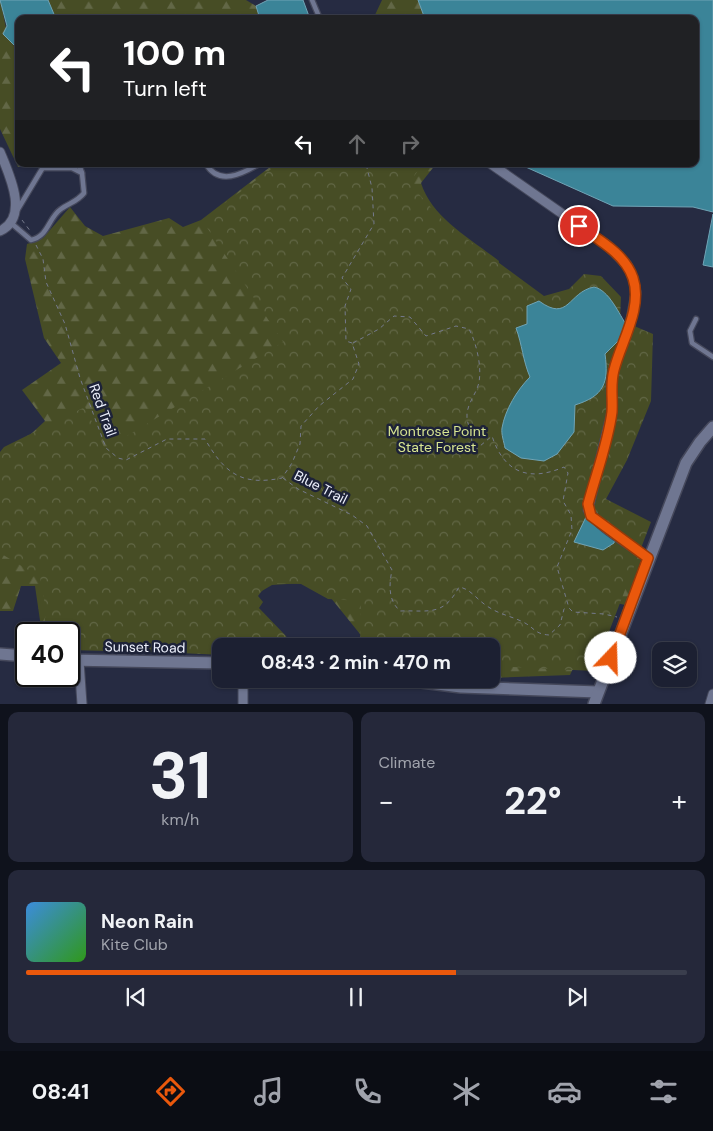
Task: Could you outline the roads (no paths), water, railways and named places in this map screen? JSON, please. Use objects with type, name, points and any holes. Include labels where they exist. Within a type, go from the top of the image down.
[{"type":"street","points":[[0,152],[10,176],[16,212],[11,223],[0,231]]},
{"type":"street","points":[[495,167],[607,246],[627,266],[633,278],[636,292],[630,325],[611,384],[612,411],[588,510],[599,522],[648,558]]},
{"type":"street","points":[[594,704],[648,558],[686,463],[713,427]]},
{"type":"street","points":[[0,654],[15,655]]},
{"type":"street","name":"Sunset Road","points":[[80,660],[212,663]]},
{"type":"street","points":[[79,687],[82,704]]},
{"type":"street","points":[[243,688],[243,704]]},
{"type":"street","points":[[488,688],[598,692]]},
{"type":"street","points":[[710,704],[713,694]]},
{"type":"lane","points":[[312,0],[318,15]]},
{"type":"lane","points":[[16,212],[43,167]]},
{"type":"lane","points":[[58,167],[72,168],[82,173]]},
{"type":"lane","points":[[11,223],[25,237],[34,239],[47,229],[56,213],[79,200],[84,193],[80,167]]},
{"type":"lane","points":[[209,167],[216,174],[224,178],[237,176],[254,167]]},
{"type":"lane","points":[[696,319],[690,331],[692,343],[713,358]]},
{"type":"water","points":[[0,0],[48,0],[54,15],[15,15],[15,46],[3,34],[7,26]]},
{"type":"water","points":[[268,0],[303,0],[309,15],[259,15],[256,6]]},
{"type":"water","points":[[418,0],[713,0],[713,212],[693,207],[613,206],[526,167],[699,167],[699,15],[424,15]]},
{"type":"water","points":[[713,214],[713,267],[703,265]]},
{"type":"water","points":[[594,287],[609,297],[627,326],[621,338],[605,354],[605,381],[598,393],[575,405],[574,432],[557,454],[544,461],[521,458],[505,448],[502,435],[506,414],[512,401],[530,377],[516,328],[527,324],[527,306],[539,301],[549,307],[563,308],[579,294]]},
{"type":"water","points":[[586,517],[615,536],[614,543],[603,550],[574,542]]},
{"type":"park label","name":"Montrose Point State Forest","points":[[437,440]]}]
